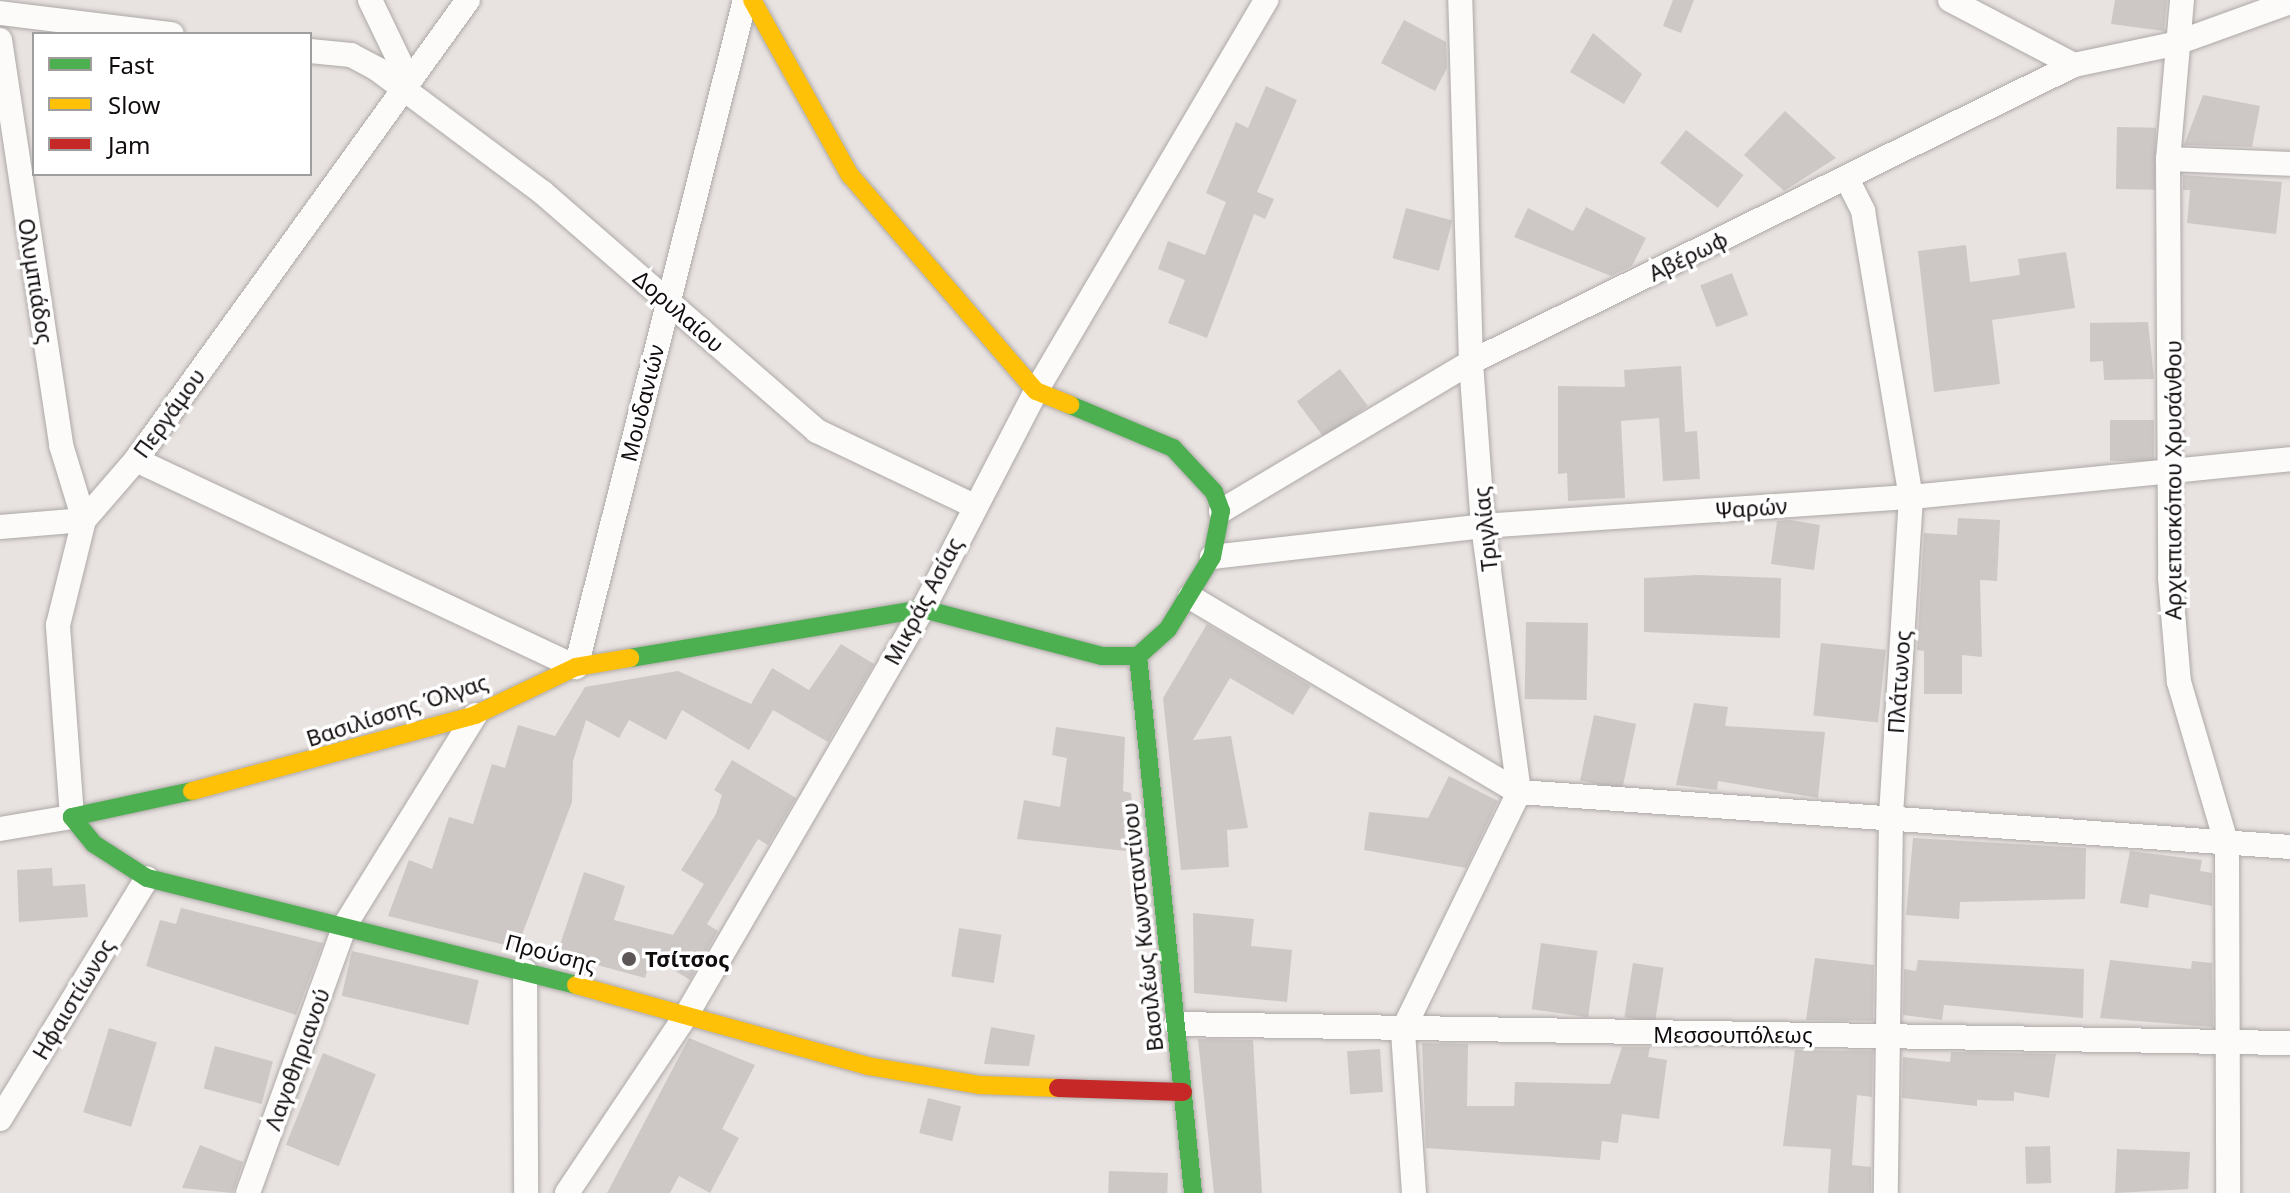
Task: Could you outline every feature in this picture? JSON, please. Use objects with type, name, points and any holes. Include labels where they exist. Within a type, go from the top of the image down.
[{"type":"street","points":[[370,0],[406,85]]},
{"type":"street","name":"Περγάμου","points":[[72,817],[58,625],[84,520],[136,460],[468,0]]},
{"type":"street","name":"Μουδανιών","points":[[576,667],[745,0]]},
{"type":"street","points":[[752,0],[850,175],[1036,391],[1173,448],[1197,468],[1221,511],[1212,557],[1190,597],[1138,656],[1102,656],[923,609]]},
{"type":"street","name":"Μικράς Ασίας","points":[[567,1193],[687,1014],[923,609],[972,505],[1036,391],[1266,0]]},
{"type":"street","name":"Τριγλίας","points":[[1460,0],[1471,362],[1483,526],[1519,792]]},
{"type":"street","points":[[1950,0],[2074,65]]},
{"type":"street","name":"Αρχιεπισκόπου Χρυσάνθου","points":[[2182,0],[2174,44],[2168,159],[2174,465],[2170,578],[2179,682],[2227,845],[2228,1193]]},
{"type":"street","name":"Αβέρωφ","points":[[1221,511],[1471,362],[2074,65],[2174,44],[2290,2]]},
{"type":"street","points":[[0,13],[156,32]]},
{"type":"street","name":"Ολυμπιάδος","points":[[0,40],[61,445],[84,520]]},
{"type":"street","name":"Δορυλαίου","points":[[312,51],[351,55],[406,85],[542,192],[817,431],[972,505]]},
{"type":"street","points":[[2168,159],[2290,164]]},
{"type":"street","name":"Πλάτωνος","points":[[1847,179],[1863,211],[1911,497],[1891,817],[1894,1035],[1886,1193]]},
{"type":"street","name":"Ψαρών","points":[[1212,557],[1483,526],[1911,497],[2174,465],[2290,459]]},
{"type":"street","points":[[136,460],[576,667]]},
{"type":"street","points":[[0,527],[84,520]]},
{"type":"street","points":[[1190,597],[1519,792],[1891,817],[2227,845],[2290,847]]},
{"type":"street","name":"Βασιλίσσης Όλγας","points":[[72,817],[268,775],[475,715],[576,667],[923,609]]},
{"type":"street","name":"Βασιλέως Κωνσταντίνου","points":[[1138,656],[1193,1193]]},
{"type":"street","points":[[345,925],[475,715]]},
{"type":"street","points":[[1414,1193],[1403,1030],[1519,792]]},
{"type":"street","points":[[0,829],[72,817]]},
{"type":"street","name":"Προύσης","points":[[72,817],[94,844],[147,878],[525,971],[868,1066],[980,1085],[1183,1092]]},
{"type":"street","name":"Ηφαιστίωνος","points":[[0,1119],[147,878]]},
{"type":"street","name":"Λαγοθηριανού","points":[[248,1193],[345,925]]},
{"type":"street","points":[[525,971],[526,1193]]},
{"type":"street","name":"Μεσσουπόλεως","points":[[1176,1024],[2290,1043]]},
{"type":"building","points":[[1673,0],[1694,0],[1681,33],[1663,26]]},
{"type":"building","points":[[2115,0],[2167,0],[2164,31],[2111,24]]},
{"type":"building","points":[[1404,20],[1446,42],[1447,68],[1435,91],[1381,63]]},
{"type":"building","points":[[1593,33],[1642,74],[1624,104],[1570,72]]},
{"type":"building","points":[[1266,86],[1297,100],[1257,192],[1274,199],[1265,219],[1254,214],[1207,338],[1168,323],[1185,280],[1158,269],[1168,241],[1205,255],[1226,202],[1206,193],[1236,122],[1248,128]]},
{"type":"building","points":[[2203,95],[2260,106],[2252,147],[2184,145]]},
{"type":"building","points":[[1785,111],[1836,158],[1784,191],[1744,155]]},
{"type":"building","points":[[2117,127],[2156,128],[2155,190],[2116,189]]},
{"type":"building","points":[[1686,130],[1744,175],[1718,208],[1660,163]]},
{"type":"building","points":[[2183,175],[2282,182],[2276,234],[2187,223],[2190,190],[2183,190]]},
{"type":"building","points":[[1586,207],[1646,238],[1632,266],[1611,276],[1514,237],[1528,208],[1573,231]]},
{"type":"building","points":[[1406,208],[1452,220],[1439,271],[1393,258]]},
{"type":"building","points":[[1966,245],[1970,282],[2020,275],[2018,259],[2066,252],[2075,308],[1992,320],[2000,384],[1934,392],[1918,251]]},
{"type":"building","points":[[1732,273],[1748,315],[1716,327],[1700,285]]},
{"type":"building","points":[[2148,322],[2154,379],[2104,380],[2103,361],[2090,362],[2090,323]]},
{"type":"building","points":[[1681,366],[1685,432],[1697,431],[1700,479],[1663,481],[1659,418],[1621,421],[1625,498],[1568,501],[1567,473],[1558,474],[1558,386],[1625,387],[1624,370]]},
{"type":"building","points":[[1340,369],[1368,406],[1325,438],[1297,401]]},
{"type":"building","points":[[2110,420],[2154,420],[2154,461],[2110,461]]},
{"type":"building","points":[[1958,518],[2000,520],[1997,581],[1980,580],[1982,657],[1962,655],[1962,694],[1924,694],[1924,651],[1917,650],[1924,533],[1957,535]]},
{"type":"building","points":[[1777,521],[1820,525],[1814,570],[1771,564]]},
{"type":"building","points":[[1697,575],[1781,578],[1780,638],[1644,632],[1644,578]]},
{"type":"building","points":[[1526,622],[1588,623],[1587,700],[1525,699]]},
{"type":"building","points":[[1207,624],[1311,686],[1293,715],[1230,678],[1193,740],[1231,736],[1248,828],[1227,830],[1229,867],[1181,870],[1163,698]]},
{"type":"building","points":[[1821,643],[1886,650],[1878,722],[1813,716]]},
{"type":"building","points":[[841,644],[874,664],[828,742],[773,710],[749,750],[682,710],[666,740],[629,720],[619,738],[586,720],[573,761],[572,802],[517,948],[388,916],[409,860],[432,869],[449,817],[473,824],[492,764],[505,768],[518,725],[555,736],[585,687],[678,671],[751,704],[772,668],[809,690]]},
{"type":"building","points":[[1694,703],[1728,707],[1725,726],[1825,732],[1818,798],[1718,781],[1717,790],[1676,785]]},
{"type":"building","points":[[1594,715],[1636,724],[1622,789],[1580,781]]},
{"type":"building","points":[[1056,727],[1125,737],[1123,791],[1131,793],[1133,815],[1126,851],[1017,839],[1024,800],[1060,807],[1067,758],[1052,755]]},
{"type":"building","points":[[732,760],[796,798],[768,845],[758,839],[707,924],[718,931],[690,980],[651,956],[645,978],[557,954],[584,872],[625,886],[614,920],[673,935],[704,884],[681,870],[716,814],[722,795],[714,790]]},
{"type":"building","points":[[1449,776],[1498,801],[1466,868],[1364,850],[1369,812],[1428,818]]},
{"type":"building","points":[[1913,838],[2086,848],[2085,899],[1960,902],[1959,919],[1906,915]]},
{"type":"building","points":[[2130,851],[2202,860],[2200,871],[2212,873],[2212,906],[2150,894],[2148,908],[2120,903]]},
{"type":"building","points":[[52,868],[53,886],[85,884],[88,917],[19,922],[17,870]]},
{"type":"building","points":[[181,908],[323,943],[296,1015],[146,966],[160,920],[176,924]]},
{"type":"building","points":[[1193,913],[1254,919],[1251,946],[1292,950],[1287,1002],[1194,993]]},
{"type":"building","points":[[959,928],[1001,935],[994,983],[951,976]]},
{"type":"building","points":[[1541,943],[1597,951],[1588,1017],[1532,1009]]},
{"type":"building","points":[[352,951],[479,980],[468,1025],[342,996]]},
{"type":"building","points":[[1815,958],[1874,965],[1873,1021],[1806,1020]]},
{"type":"building","points":[[1918,960],[2084,969],[2083,1018],[1944,1005],[1942,1020],[1903,1015],[1904,969],[1916,971]]},
{"type":"building","points":[[2110,960],[2191,969],[2192,961],[2212,963],[2213,1027],[2100,1018]]},
{"type":"building","points":[[1633,963],[1664,968],[1655,1022],[1624,1017]]},
{"type":"building","points":[[991,1027],[1035,1035],[1029,1066],[984,1064]]},
{"type":"building","points":[[109,1028],[157,1043],[131,1127],[83,1112]]},
{"type":"building","points":[[689,1038],[755,1065],[722,1129],[739,1138],[710,1193],[679,1176],[670,1193],[607,1193]]},
{"type":"building","points":[[1198,1039],[1253,1040],[1262,1193],[1214,1193]]},
{"type":"building","points":[[1422,1043],[1468,1044],[1467,1106],[1514,1106],[1515,1082],[1610,1084],[1622,1047],[1650,1047],[1648,1057],[1667,1060],[1659,1119],[1622,1114],[1618,1143],[1602,1141],[1600,1160],[1426,1148]]},
{"type":"building","points":[[215,1046],[273,1062],[262,1104],[204,1089]]},
{"type":"building","points":[[1380,1049],[1383,1092],[1350,1094],[1347,1051]]},
{"type":"building","points":[[1795,1050],[1873,1051],[1872,1097],[1857,1095],[1852,1165],[1871,1167],[1871,1193],[1828,1193],[1831,1149],[1783,1146]]},
{"type":"building","points":[[1951,1052],[2056,1054],[2049,1098],[2014,1092],[2014,1101],[1977,1100],[1977,1106],[1902,1098],[1903,1057],[1950,1062]]},
{"type":"building","points":[[323,1053],[376,1074],[339,1166],[286,1145]]},
{"type":"building","points":[[928,1098],[961,1106],[952,1141],[919,1133]]},
{"type":"building","points":[[200,1145],[243,1162],[233,1193],[182,1188]]},
{"type":"building","points":[[2050,1146],[2051,1183],[2026,1184],[2025,1147]]},
{"type":"building","points":[[2117,1149],[2190,1152],[2188,1189],[2115,1193]]},
{"type":"building","points":[[1109,1171],[1168,1173],[1167,1193],[1108,1193]]},
{"type":"traffic: fast","points":[[630,658],[923,609],[1102,656],[1138,656],[1168,629],[1212,557],[1221,511],[1214,492],[1173,448],[1070,405]]},
{"type":"traffic: fast","points":[[1138,656],[1193,1193]]},
{"type":"traffic: fast","points":[[192,791],[72,817],[94,844],[147,878],[576,985]]},
{"type":"traffic: slow","points":[[752,0],[850,175],[1036,391],[1070,405]]},
{"type":"traffic: slow","points":[[192,791],[475,715],[576,667],[630,658]]},
{"type":"traffic: slow","points":[[576,985],[868,1066],[980,1085],[1058,1088]]},
{"type":"traffic: jam","points":[[1058,1088],[1183,1092]]},
{"type":"place","name":"Τσίτσος","points":[[629,959]]}]
